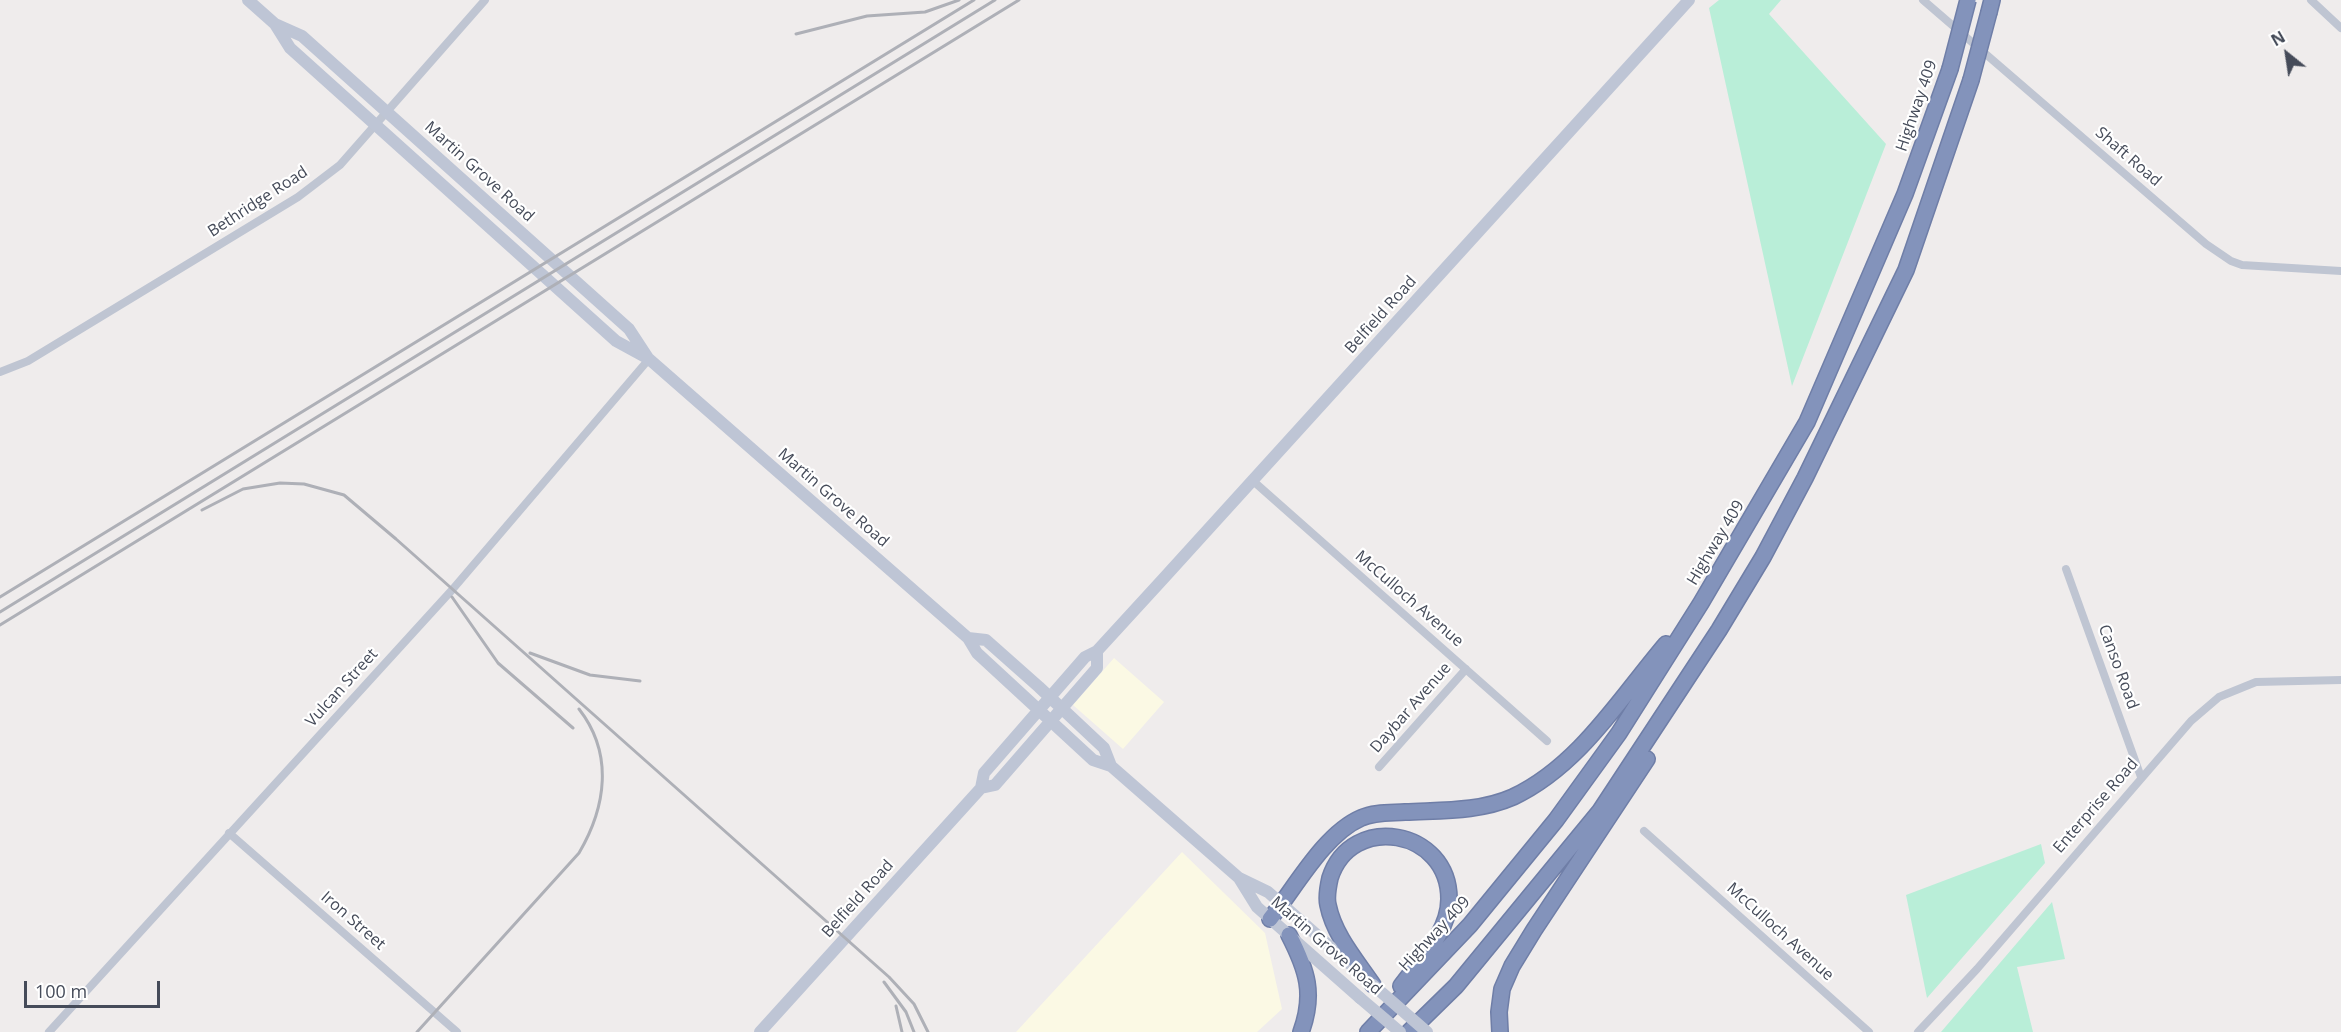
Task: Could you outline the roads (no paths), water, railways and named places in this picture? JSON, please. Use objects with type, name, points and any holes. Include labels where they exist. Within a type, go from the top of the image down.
[{"type":"highway","name":"Highway 409","points":[[1368,1032],[1470,925],[1556,820],[1619,733],[1701,603],[1807,422],[1905,194],[1950,69],[1968,0]]},
{"type":"highway","points":[[1500,1032],[1499,1012],[1502,989],[1512,966],[1651,752],[1763,557],[1805,478],[1905,270],[1971,80],[1990,6]]},
{"type":"highway","points":[[1270,919],[1326,845],[1346,827],[1361,818],[1378,814],[1472,809],[1510,798],[1538,784],[1589,738],[1701,603]]},
{"type":"highway","points":[[1418,1032],[1600,811],[1719,630]]},
{"type":"highway","points":[[1368,1032],[1431,947],[1443,925],[1449,899],[1444,876],[1433,854],[1422,845],[1402,838],[1381,837],[1361,840],[1343,854],[1333,869],[1328,885],[1327,902],[1330,915],[1343,942],[1373,985]]},
{"type":"highway","points":[[1289,935],[1302,959],[1308,985],[1308,1007],[1301,1032]]},
{"type":"highway","points":[[1408,1032],[1456,986]]},
{"type":"main road","name":"Martin Grove Road","points":[[248,0],[275,24],[290,48],[616,341],[649,359],[968,638],[977,653],[1093,760],[1112,766],[1239,878],[1269,892],[1427,1032]]},
{"type":"main road","name":"Belfield Road","points":[[760,1032],[981,788],[984,773],[1085,657],[1097,651],[1689,0]]},
{"type":"main road","name":"Martin Grove Road","points":[[275,24],[302,36],[387,111],[629,329],[649,359]]},
{"type":"main road","name":"Martin Grove Road","points":[[968,638],[986,640],[1063,708],[1104,748],[1112,766]]},
{"type":"main road","name":"Belfield Road","points":[[981,788],[995,785],[1052,722],[1097,668],[1097,651]]},
{"type":"main road","name":"Martin Grove Road","points":[[1239,878],[1257,907],[1400,1032]]},
{"type":"street","name":"Bethridge Road","points":[[0,372],[28,361],[298,197],[340,165],[485,0]]},
{"type":"street","name":"Shaft Road","points":[[1923,0],[2221,255],[2242,265],[2341,271]]},
{"type":"street","points":[[2311,0],[2341,28]]},
{"type":"street","name":"Vulcan Street","points":[[49,1032],[452,590],[649,359]]},
{"type":"street","name":"McCulloch Avenue","points":[[1252,480],[1547,741]]},
{"type":"street","name":"Canso Road","points":[[2066,568],[2141,777]]},
{"type":"street","name":"Daybar Avenue","points":[[1379,767],[1466,669]]},
{"type":"street","name":"Enterprise Road","points":[[1918,1032],[1977,969],[2191,721],[2219,697],[2256,682],[2341,680]]},
{"type":"street","name":"McCulloch Avenue","points":[[1644,831],[1869,1032]]},
{"type":"street","name":"Iron Street","points":[[229,833],[458,1032]]},
{"type":"railway","points":[[796,34],[867,16],[925,12],[959,0]]},
{"type":"railway","points":[[0,597],[974,0]]},
{"type":"railway","points":[[0,612],[995,0]]},
{"type":"railway","points":[[0,625],[1019,0]]},
{"type":"railway","points":[[202,510],[243,489],[280,483],[304,484],[344,495],[889,977],[914,1004],[928,1032]]},
{"type":"railway","points":[[452,597],[498,663],[573,728]]},
{"type":"railway","points":[[530,653],[590,675],[640,681]]},
{"type":"railway","points":[[417,1032],[579,853],[595,817],[602,781],[602,762],[598,744],[579,709]]},
{"type":"railway","points":[[884,982],[906,1012],[914,1032]]},
{"type":"railway","points":[[896,1006],[902,1032]]}]
